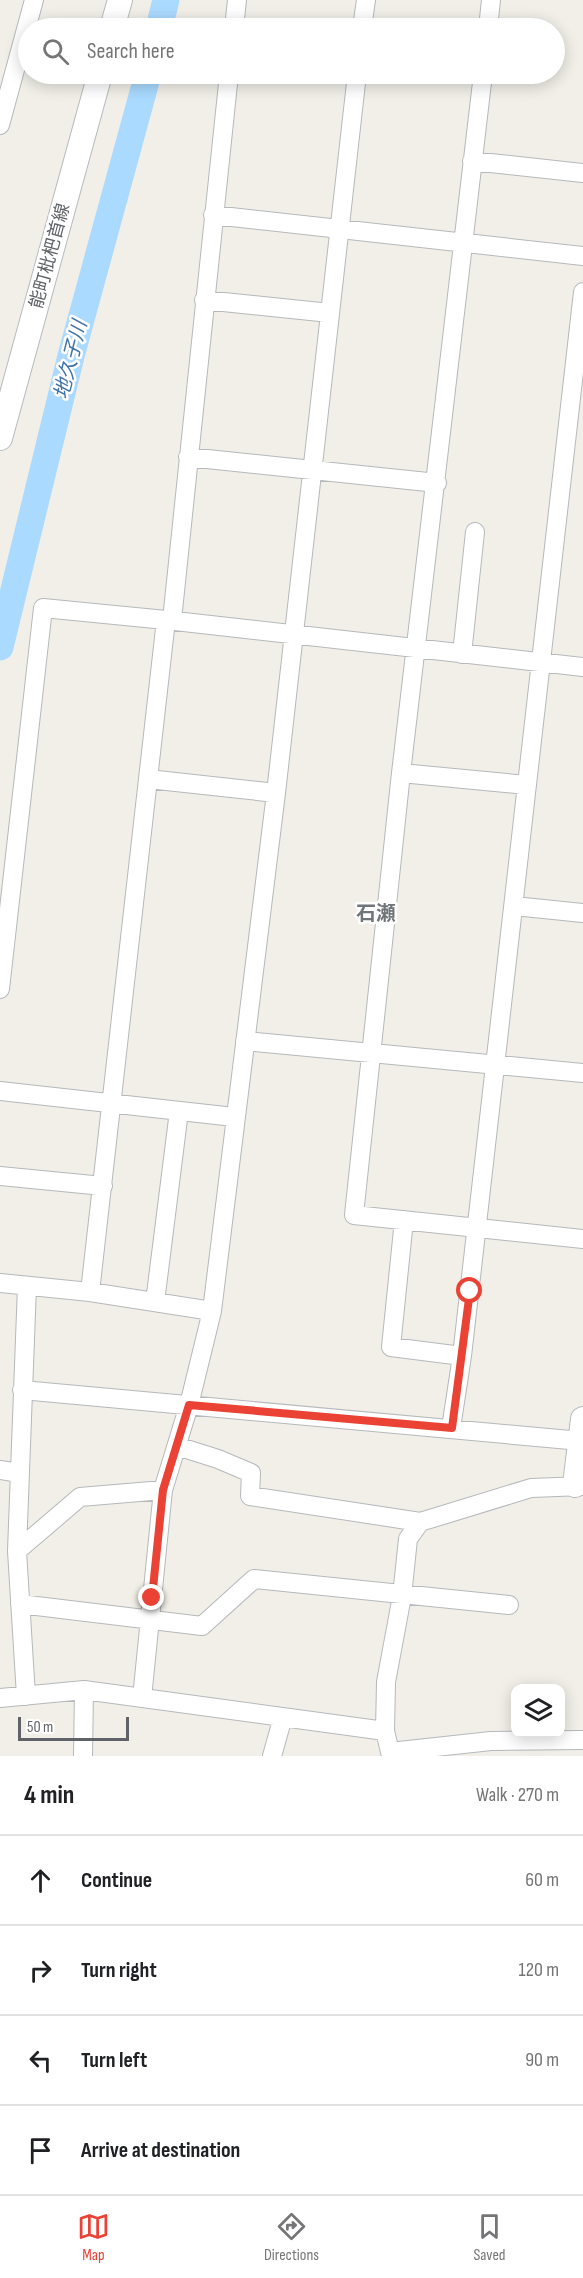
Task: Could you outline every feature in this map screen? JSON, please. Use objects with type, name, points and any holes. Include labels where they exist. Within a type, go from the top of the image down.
[{"type":"main road","points":[[115,18],[120,0]]},
{"type":"main road","name":"能町枇杷首線","points":[[0,438],[97,84]]},
{"type":"main road","points":[[579,1486],[582,1430]]},
{"type":"street","points":[[29,18],[34,0]]},
{"type":"street","points":[[235,18],[237,0]]},
{"type":"street","points":[[363,18],[366,0]]},
{"type":"street","points":[[489,18],[491,0]]},
{"type":"street","points":[[0,125],[18,59]]},
{"type":"street","points":[[90,1292],[148,779],[188,457],[228,84]]},
{"type":"street","points":[[142,1698],[163,1490],[189,1405],[212,1311],[234,1117],[276,793],[356,84]]},
{"type":"street","points":[[482,84],[437,483],[401,773],[354,1215],[583,1239]]},
{"type":"street","points":[[472,161],[583,173]]},
{"type":"street","points":[[213,215],[462,244],[583,255]]},
{"type":"street","points":[[452,1428],[543,662],[583,292]]},
{"type":"street","points":[[204,300],[330,313]]},
{"type":"street","points":[[188,457],[312,472],[437,483]]},
{"type":"street","points":[[462,654],[475,532]]},
{"type":"street","points":[[0,989],[43,608],[583,667]]},
{"type":"street","points":[[401,773],[527,785]]},
{"type":"street","points":[[148,779],[276,793]]},
{"type":"street","points":[[514,906],[583,913]]},
{"type":"street","points":[[245,1041],[372,1055],[583,1073]]},
{"type":"street","points":[[0,1091],[234,1117]]},
{"type":"street","points":[[155,1302],[179,1111]]},
{"type":"street","points":[[0,1176],[103,1186]]},
{"type":"street","points":[[404,1220],[391,1347],[462,1356]]},
{"type":"street","points":[[0,1283],[90,1292],[212,1311]]},
{"type":"street","points":[[26,1696],[16,1551],[27,1286]]},
{"type":"street","points":[[22,1390],[452,1428],[582,1430]]},
{"type":"street","points":[[177,1446],[218,1459],[251,1473],[250,1496],[420,1522],[531,1488],[579,1486]]},
{"type":"street","points":[[0,1470],[19,1473]]},
{"type":"street","points":[[16,1551],[80,1497],[163,1490]]},
{"type":"street","points":[[420,1522],[408,1539],[402,1596],[386,1682],[385,1731],[391,1754],[491,1741],[583,1741],[581,1756]]},
{"type":"street","points":[[20,1604],[150,1622],[202,1626],[254,1579],[402,1596],[509,1605]]},
{"type":"street","points":[[0,1698],[84,1690],[385,1731]]},
{"type":"street","points":[[83,1756],[84,1690]]},
{"type":"street","points":[[272,1756],[283,1717]]},
{"type":"waterway","name":"地久子川","points":[[162,18],[166,0]]},
{"type":"waterway","name":"地久子川","points":[[0,647],[71,356],[145,84]]},
{"type":"district","name":"石瀬","points":[[376,914]]},
{"type":"route","points":[[152,1598],[163,1490],[189,1405],[452,1428],[470,1291]]}]
